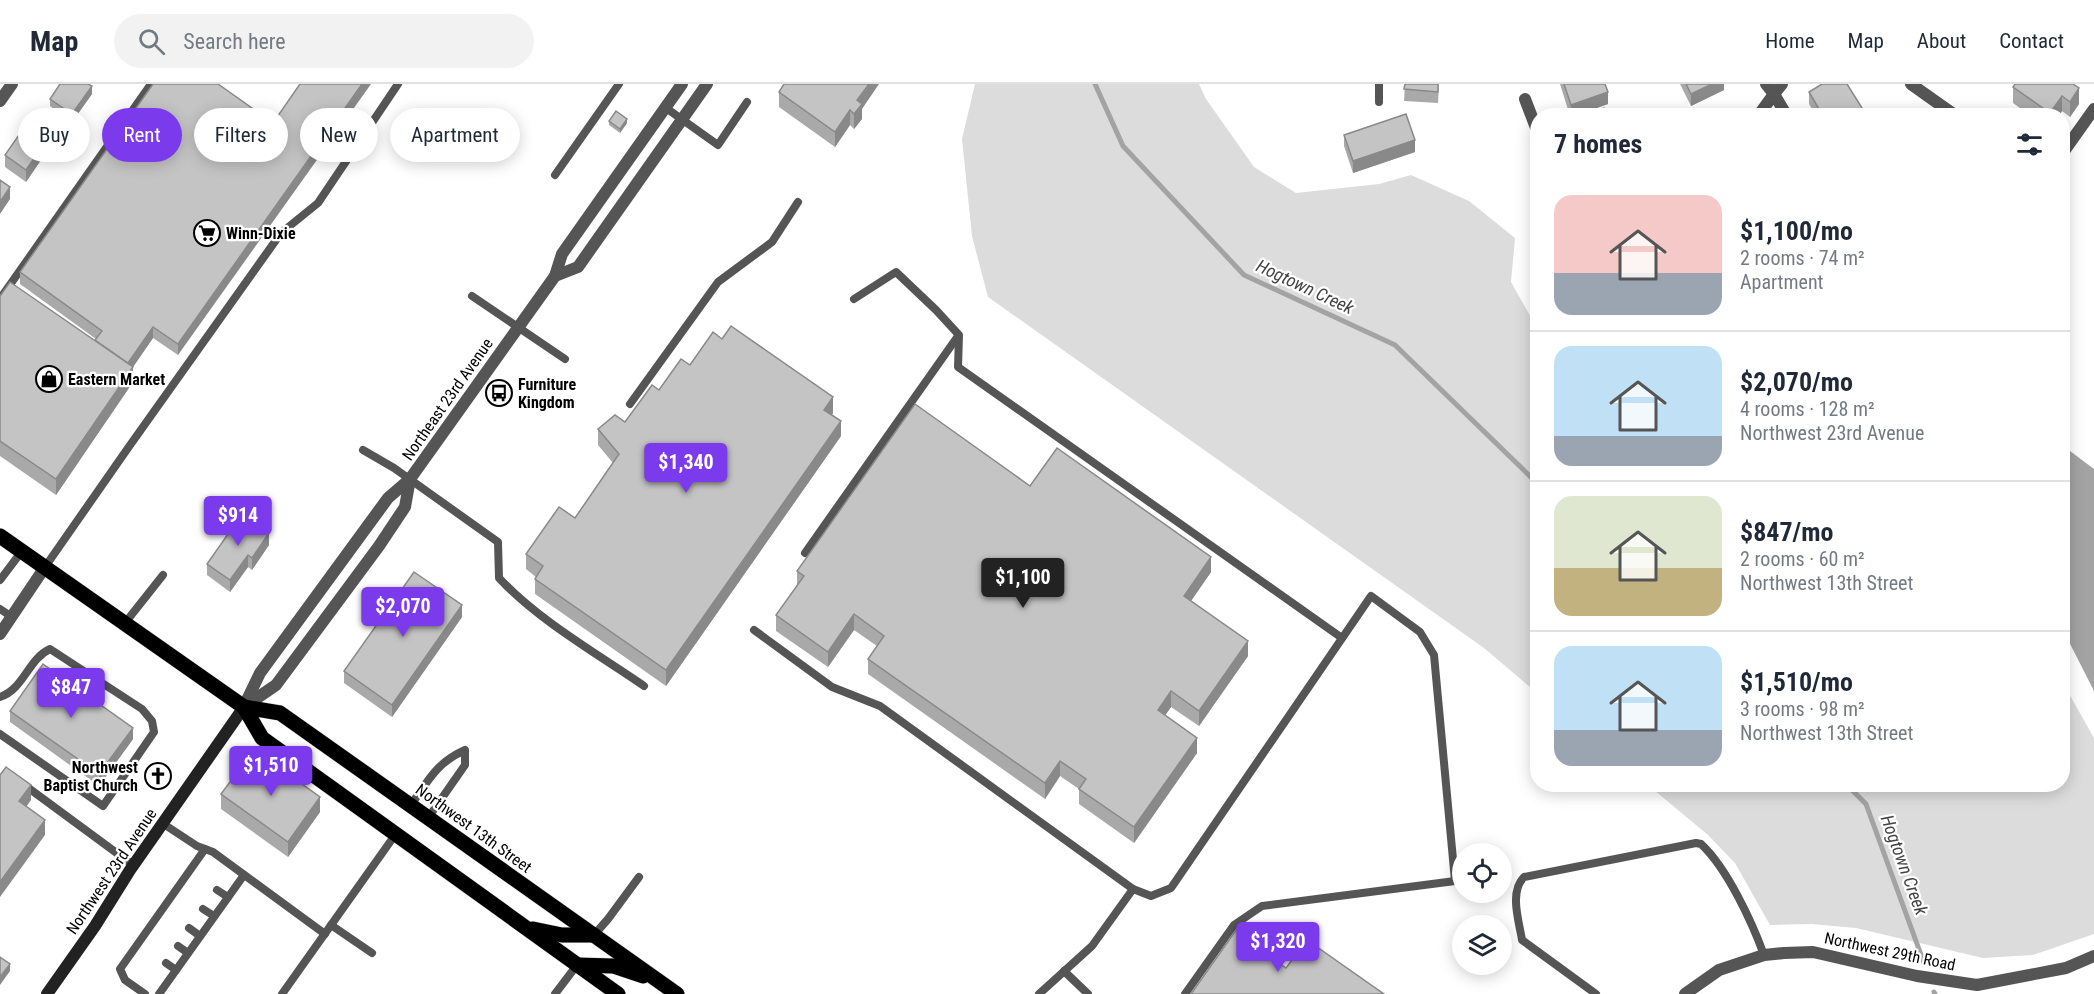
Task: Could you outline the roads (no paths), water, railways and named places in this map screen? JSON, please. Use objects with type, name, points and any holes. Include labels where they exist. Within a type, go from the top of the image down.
[{"type":"main road","name":"Northwest 13th Street","points":[[0,536],[244,707],[262,738],[618,994]]},
{"type":"main road","name":"Northwest 13th Street","points":[[244,707],[280,713],[677,994]]},
{"type":"main road","name":"Northwest 23rd Avenue","points":[[47,994],[93,929],[133,864],[244,707]]},
{"type":"main road","points":[[524,927],[562,935],[594,935]]},
{"type":"main road","points":[[577,965],[613,966],[657,980]]},
{"type":"street","points":[[0,101],[12,84]]},
{"type":"street","name":"Northeast 23rd Avenue","points":[[378,546],[405,507],[410,479],[555,276],[562,254],[682,84]]},
{"type":"street","name":"Northeast 23rd Avenue","points":[[555,276],[578,267],[706,84]]},
{"type":"street","points":[[1766,84],[1782,108]]},
{"type":"street","points":[[1764,108],[1782,84]]},
{"type":"street","points":[[1911,84],[1945,108]]},
{"type":"street","points":[[1525,99],[1530,112]]},
{"type":"street","points":[[2070,143],[2094,109]]},
{"type":"street","name":"Northwest 23rd Avenue","points":[[244,707],[267,663],[388,498],[410,479]]},
{"type":"street","name":"Northwest 23rd Avenue","points":[[244,707],[276,685],[378,546]]},
{"type":"street","points":[[0,634],[45,567]]},
{"type":"street","name":"Northwest 29th Road","points":[[1685,994],[1719,970],[1764,955],[1813,952],[1917,976],[1977,985],[2066,968],[2094,956]]},
{"type":"lane","points":[[0,299],[151,84]]},
{"type":"lane","points":[[45,567],[281,233],[318,203],[398,84]]},
{"type":"lane","points":[[555,175],[619,84]]},
{"type":"lane","points":[[1379,84],[1379,102]]},
{"type":"lane","points":[[666,108],[718,145],[747,102]]},
{"type":"lane","points":[[630,404],[718,282],[772,242],[798,202]]},
{"type":"lane","points":[[854,299],[896,272],[959,335],[958,367],[1342,638]]},
{"type":"lane","points":[[472,296],[565,359]]},
{"type":"lane","points":[[806,553],[959,335]]},
{"type":"lane","points":[[363,450],[410,479],[498,542],[499,578],[510,590],[553,624],[644,687]]},
{"type":"lane","points":[[0,580],[22,551]]},
{"type":"lane","points":[[125,623],[163,575]]},
{"type":"lane","points":[[754,630],[832,687],[879,706],[1133,889],[1150,896],[1171,888],[1371,596],[1420,632],[1434,655],[1455,881],[1262,906],[1234,925],[1185,994]]},
{"type":"lane","points":[[0,609],[12,617]]},
{"type":"lane","points":[[0,697],[15,688],[38,657],[50,649],[123,696],[148,716],[154,726],[152,737],[104,806],[0,734]]},
{"type":"lane","points":[[411,805],[440,764],[450,756],[465,750],[465,765],[428,818]]},
{"type":"lane","points":[[19,782],[133,864]]},
{"type":"lane","points":[[162,823],[197,846],[213,852],[325,934]]},
{"type":"lane","points":[[282,994],[395,835]]},
{"type":"lane","points":[[1596,994],[1522,940],[1516,892],[1518,883],[1524,877],[1696,843],[1701,844],[1727,879],[1756,933],[1764,955]]},
{"type":"lane","points":[[145,994],[125,980],[120,969],[205,849]]},
{"type":"lane","points":[[190,871],[198,877]]},
{"type":"lane","points":[[159,994],[244,875]]},
{"type":"lane","points":[[594,935],[639,877]]},
{"type":"lane","points":[[1039,994],[1092,946],[1133,889]]},
{"type":"lane","points":[[177,890],[184,895]]},
{"type":"lane","points":[[217,890],[228,897]]},
{"type":"lane","points":[[163,909],[170,915]]},
{"type":"lane","points":[[203,909],[214,916]]},
{"type":"lane","points":[[151,926],[159,932]]},
{"type":"lane","points":[[331,926],[372,953]]},
{"type":"lane","points":[[189,928],[200,936]]},
{"type":"lane","points":[[138,944],[146,950]]},
{"type":"lane","points":[[178,946],[188,953]]},
{"type":"lane","points":[[166,963],[176,970]]},
{"type":"lane","points":[[555,994],[577,965]]},
{"type":"lane","points":[[1064,971],[1088,994]]},
{"type":"waterway","name":"Hogtown Creek","points":[[1095,84],[1123,146],[1244,275],[1395,345],[1530,476]]},
{"type":"waterway","name":"Hogtown Creek","points":[[1854,792],[1866,804],[1924,963]]},
{"type":"place","name":"Winn-Dixie","points":[[207,233]]},
{"type":"place","name":"Eastern Market","points":[[49,379]]},
{"type":"place","name":"Furniture Kingdom","points":[[499,393]]},
{"type":"place","name":"Northwest Baptist Church","points":[[158,776]]}]
